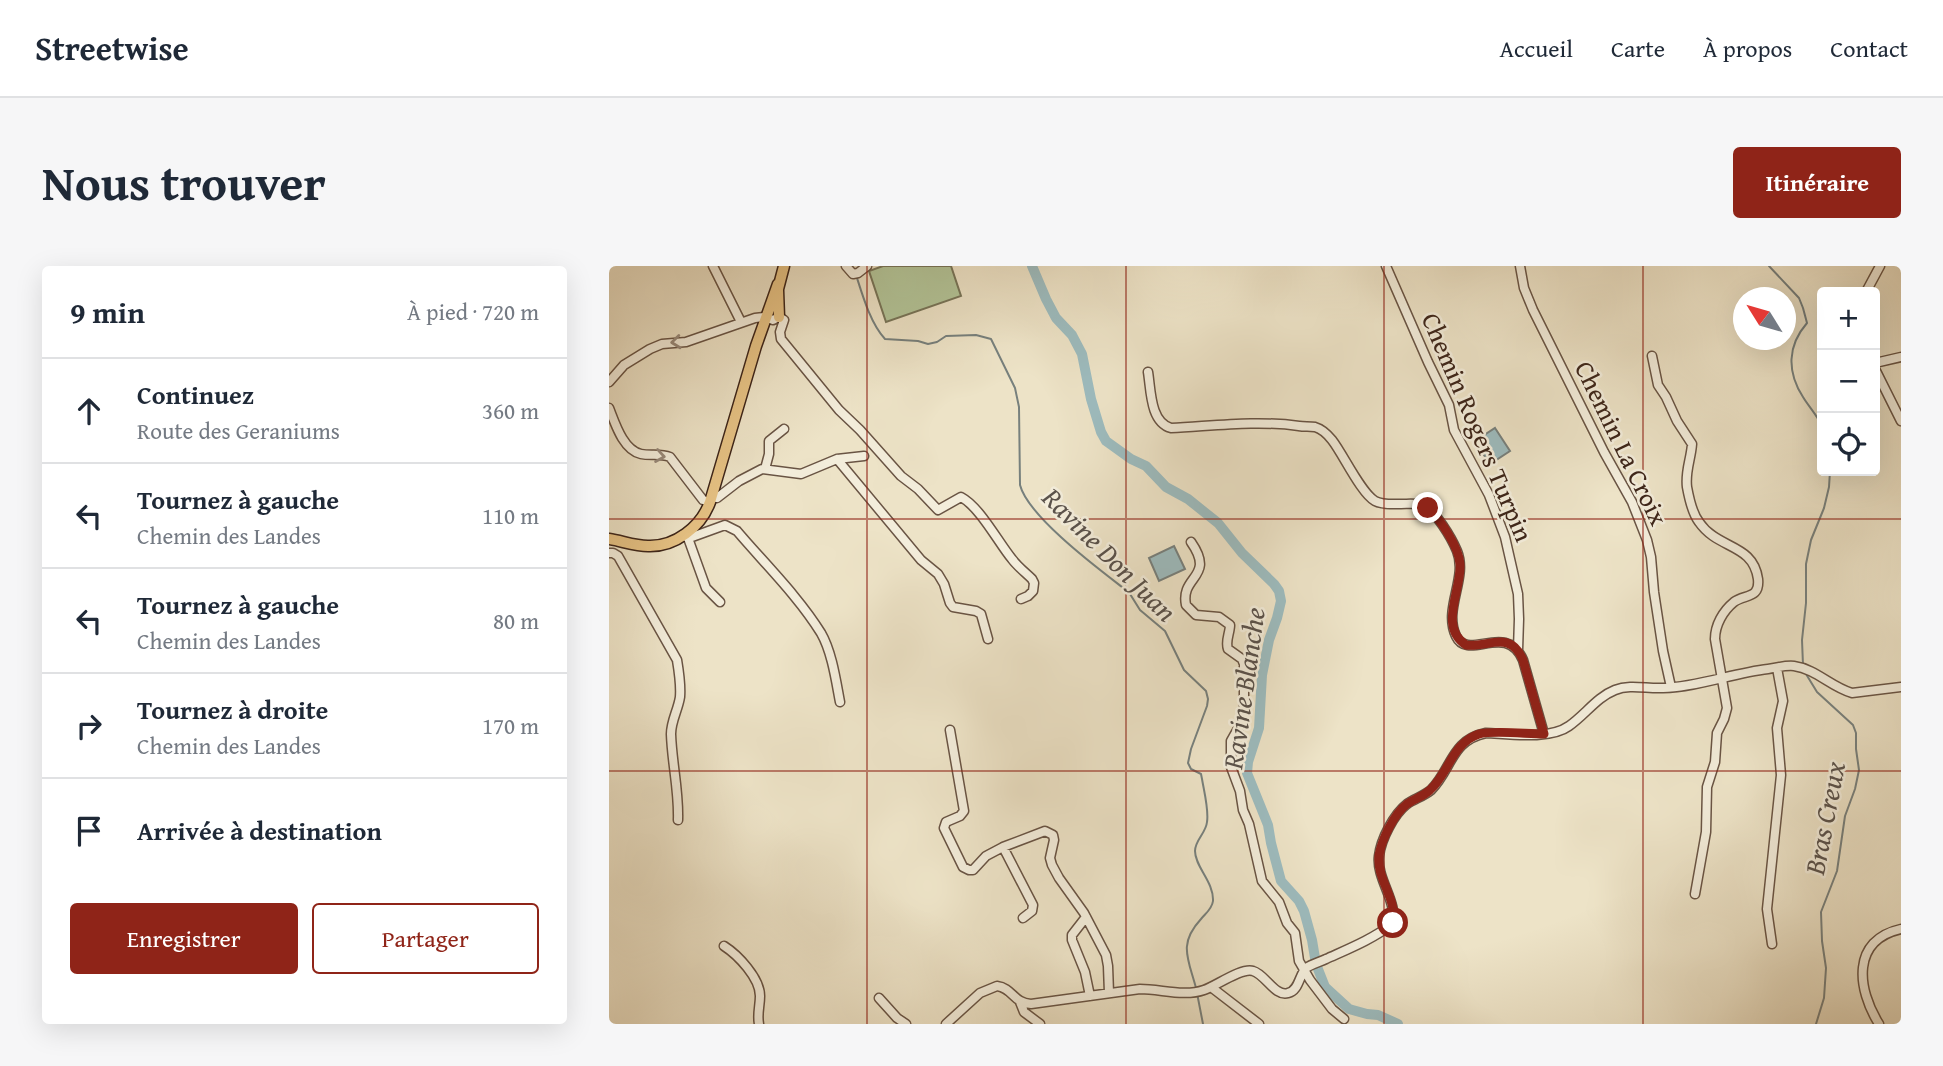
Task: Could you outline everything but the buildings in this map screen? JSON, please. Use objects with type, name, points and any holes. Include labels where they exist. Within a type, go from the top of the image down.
[{"type":"main road","points":[[609,539],[652,547],[667,543],[686,536],[706,513],[754,356],[772,318],[783,266]]},
{"type":"street","points":[[713,266],[741,322]]},
{"type":"street","points":[[846,266],[853,274],[867,266]]},
{"type":"street","name":"Chemin Rogers Turpin","points":[[1386,266],[1449,405],[1454,430],[1489,495],[1506,537],[1518,594],[1518,650]]},
{"type":"street","name":"Chemin La Croix","points":[[1520,266],[1524,288],[1533,310],[1632,502],[1647,540],[1663,652],[1671,687]]},
{"type":"street","points":[[1869,287],[1880,266]]},
{"type":"street","points":[[609,382],[624,365],[662,344],[686,342],[755,318],[784,320],[781,339],[839,410],[901,476],[939,510],[961,497],[974,507],[1010,557],[1032,579],[1033,591],[1021,599]]},
{"type":"street","points":[[1652,356],[1658,385],[1692,444],[1686,475],[1695,515],[1715,538],[1747,554],[1755,564],[1758,581],[1756,590],[1750,597],[1732,604],[1717,625],[1715,639],[1727,708],[1717,733],[1715,762],[1707,788],[1706,832],[1695,894]]},
{"type":"street","points":[[1880,362],[1901,357]]},
{"type":"street","points":[[1148,372],[1157,418],[1165,426],[1171,428],[1279,422],[1314,427],[1323,431],[1333,441],[1371,498],[1380,503],[1420,504],[1428,508],[1459,555],[1460,573],[1453,610],[1456,636],[1466,645],[1493,641],[1502,642],[1518,650],[1544,734]]},
{"type":"street","points":[[1880,379],[1901,421]]},
{"type":"street","points":[[609,408],[626,443],[633,450],[642,454],[670,457],[703,500],[717,498],[739,481],[765,469],[801,474],[837,459],[864,456]]},
{"type":"street","points":[[765,469],[769,441],[784,429]]},
{"type":"street","points":[[837,459],[921,560],[938,574],[953,607],[981,614],[988,639]]},
{"type":"street","points":[[720,602],[705,588],[686,536],[725,525],[737,531],[794,597],[822,635],[840,702]]},
{"type":"street","points":[[1191,542],[1200,555],[1201,563],[1185,591],[1186,605],[1196,615],[1219,617],[1230,625],[1226,645],[1244,664],[1244,718],[1231,741],[1231,767],[1249,824],[1262,881],[1279,902],[1287,923],[1295,933],[1300,961],[1309,967],[1328,1004],[1344,1019]]},
{"type":"street","points":[[609,553],[618,556],[677,660],[680,697],[671,731],[678,783],[678,820]]},
{"type":"street","points":[[1020,1002],[1031,1004],[1155,989],[1189,993],[1201,991],[1250,970],[1286,994],[1295,988],[1309,967],[1392,925],[1394,912],[1380,873],[1379,859],[1392,821],[1409,802],[1430,791],[1461,745],[1473,737],[1486,733],[1544,734],[1563,730],[1606,694],[1625,687],[1671,687],[1777,667],[1793,666],[1809,670],[1845,691],[1859,693],[1901,687]]},
{"type":"street","points":[[1772,944],[1767,909],[1781,775],[1777,728],[1783,701],[1777,667]]},
{"type":"street","points":[[950,730],[964,811],[960,817],[946,822],[944,828],[963,867],[973,870],[986,856],[1045,831],[1053,835],[1050,858],[1052,865],[1105,954],[1109,993]]},
{"type":"street","points":[[1003,847],[1033,905],[1032,911],[1023,918]]},
{"type":"street","points":[[1086,918],[1072,935],[1072,940],[1085,972],[1090,996]]},
{"type":"street","points":[[1879,1024],[1864,986],[1863,962],[1865,954],[1874,942],[1889,932],[1901,929]]},
{"type":"street","points":[[724,946],[740,958],[758,986],[759,1024]]},
{"type":"street","points":[[946,1024],[980,993],[1000,985],[1006,988],[1020,1002],[1024,1012],[1039,1024]]},
{"type":"street","points":[[1211,987],[1259,1024]]},
{"type":"street","points":[[879,998],[906,1024]]},
{"type":"green space","points":[[883,266],[951,266],[961,296],[886,322],[869,271]]},
{"type":"water","points":[[1495,428],[1510,451],[1490,464],[1475,441]]},
{"type":"water","points":[[1174,546],[1185,569],[1159,581],[1149,558]]},
{"type":"waterway","name":"Ravine Blanche","points":[[1032,266],[1056,318],[1072,335],[1082,354],[1091,399],[1106,441],[1146,466],[1166,487],[1188,499],[1218,523],[1242,553],[1279,591],[1281,601],[1262,675],[1259,728],[1247,773],[1268,825],[1281,881],[1299,901],[1304,911],[1316,964],[1325,987],[1349,1009],[1378,1015],[1398,1024]]},
{"type":"waterway","name":"Bras Creux","points":[[1769,266],[1799,298],[1803,308],[1807,323],[1793,350],[1792,369],[1798,388],[1817,417]]},
{"type":"waterway","name":"Ravine Don Juan","points":[[857,278],[872,318],[885,339],[928,344],[946,336],[976,335],[991,339],[1015,388],[1019,407],[1020,485],[1026,497],[1049,526],[1130,594],[1140,610],[1165,631],[1184,670],[1206,691],[1207,706],[1188,763],[1191,769],[1201,774],[1207,822],[1195,851],[1213,894],[1210,909],[1194,928],[1187,944],[1188,960],[1196,988]]},
{"type":"waterway","name":"Bras Creux","points":[[1803,665],[1806,564],[1811,540],[1824,508],[1830,476]]},
{"type":"waterway","name":"Bras Creux","points":[[1806,674],[1817,692],[1853,725],[1859,770],[1845,816],[1837,871],[1821,912],[1826,968],[1824,998],[1816,1024]]},
{"type":"waterway","name":"Ravine Don Juan","points":[[1197,993],[1203,1024]]},
{"type":"route","points":[[1393,923],[1394,912],[1380,873],[1379,855],[1392,821],[1399,811],[1409,802],[1430,791],[1457,750],[1473,737],[1486,733],[1544,734],[1518,650],[1502,642],[1493,641],[1466,645],[1456,636],[1453,610],[1460,573],[1459,555],[1428,508]]}]
